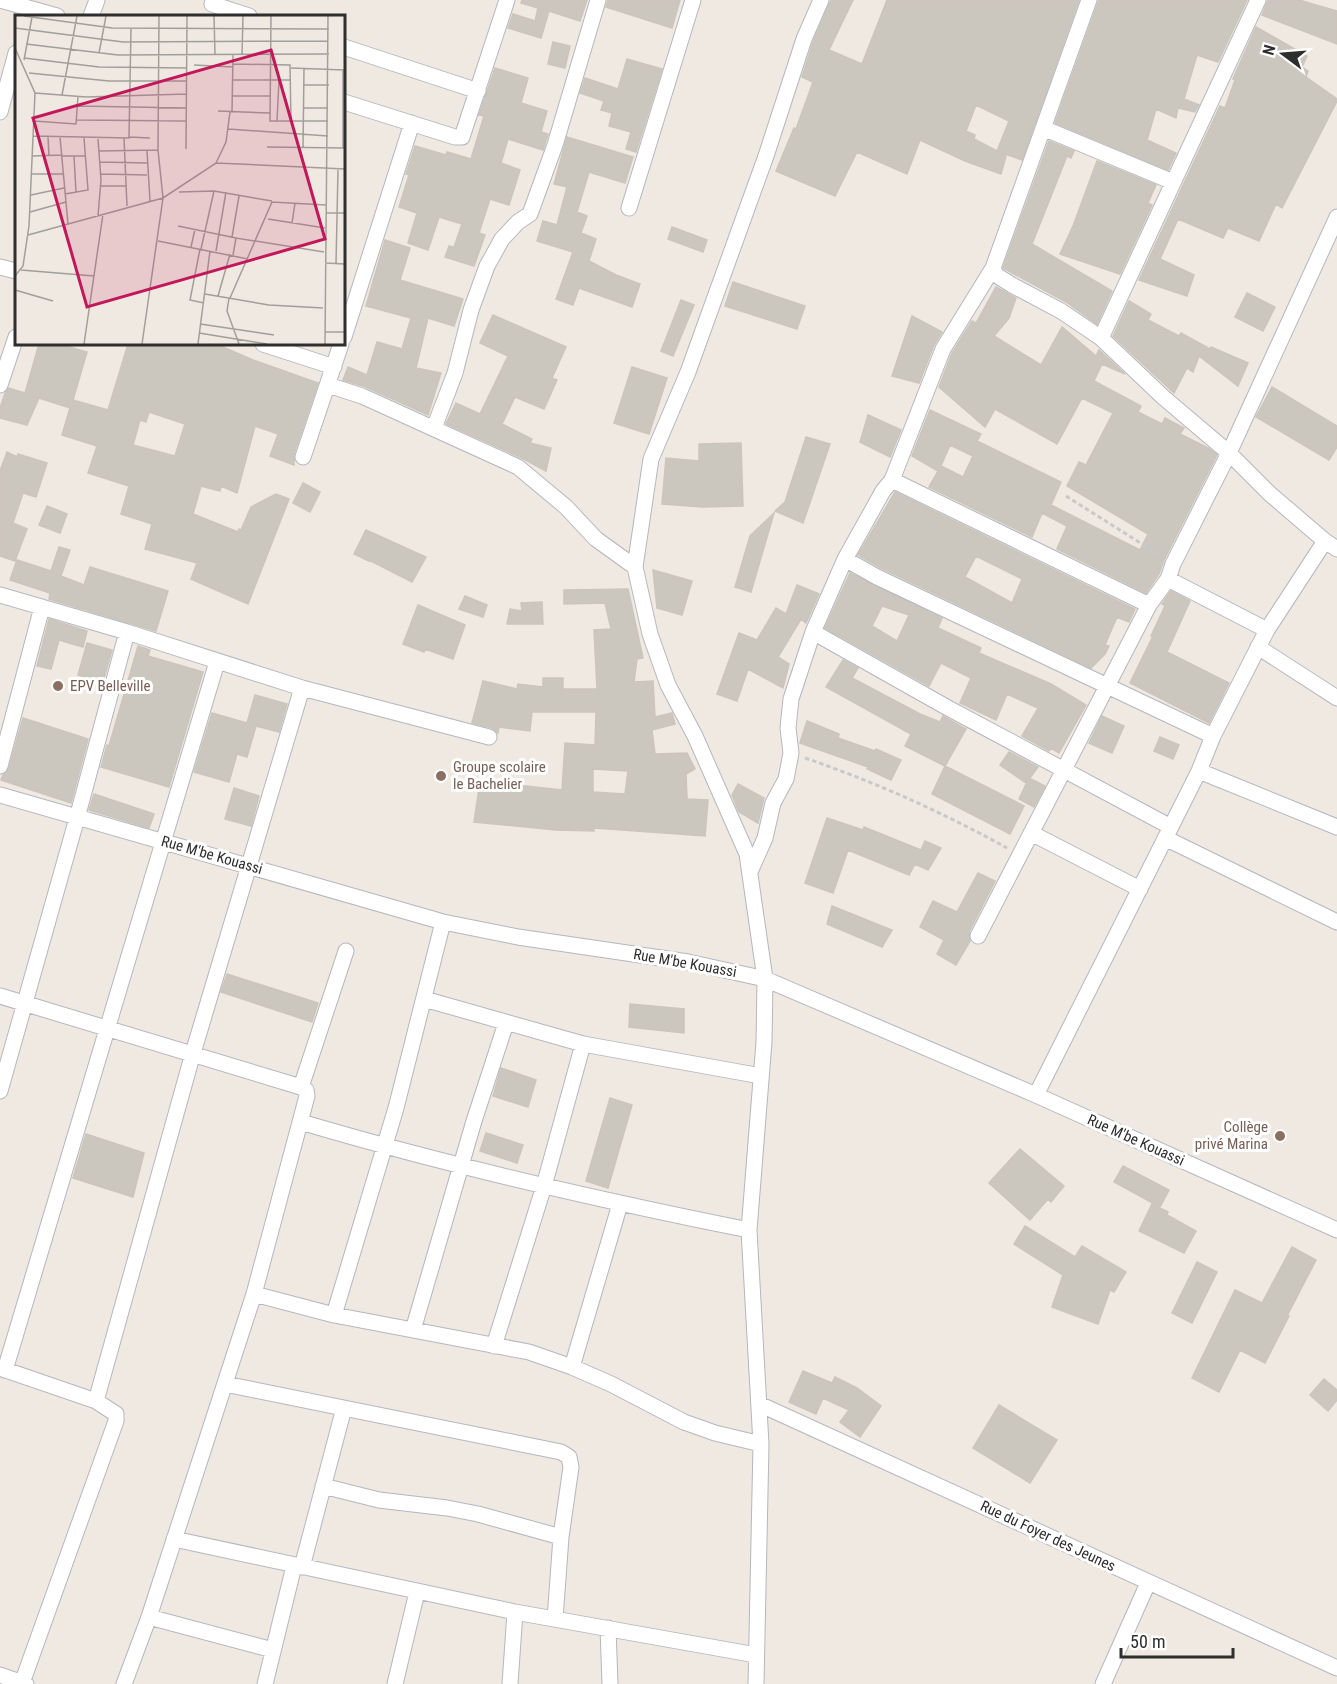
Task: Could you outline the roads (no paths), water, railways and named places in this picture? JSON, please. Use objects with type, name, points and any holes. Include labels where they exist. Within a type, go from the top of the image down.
[{"type":"street","points":[[0,0],[54,15]]},
{"type":"street","points":[[91,15],[97,0]]},
{"type":"street","points":[[434,428],[455,373],[471,310],[487,266],[502,239],[518,222],[530,214],[555,145],[598,0]]},
{"type":"street","points":[[629,208],[693,0]]},
{"type":"street","points":[[756,1684],[760,1444],[749,1230],[764,1042],[765,979],[747,854],[695,736],[668,685],[650,634],[635,567],[651,459],[703,331],[766,156],[804,39],[821,0]]},
{"type":"street","points":[[750,872],[765,838],[773,803],[786,779],[791,753],[788,728],[791,699],[813,632],[845,559],[883,491],[892,480],[944,349],[993,268],[1089,0]]},
{"type":"street","points":[[1101,338],[1258,0]]},
{"type":"street","points":[[345,102],[455,137],[462,137],[478,91],[502,1]]},
{"type":"street","points":[[211,7],[245,15]]},
{"type":"street","points":[[345,47],[478,91]]},
{"type":"street","points":[[0,112],[15,57]]},
{"type":"street","points":[[345,334],[412,123]]},
{"type":"street","points":[[1043,128],[1173,182]]},
{"type":"street","points":[[978,936],[1149,605],[1168,579],[1173,564],[1229,453],[1337,217]]},
{"type":"street","points":[[0,267],[15,271]]},
{"type":"street","points":[[993,268],[996,275],[1061,311],[1101,338],[1163,397],[1229,453],[1270,494],[1331,545],[1267,630],[1140,890],[1036,1095]]},
{"type":"street","points":[[0,385],[15,340]]},
{"type":"street","points":[[266,345],[334,367]]},
{"type":"street","points":[[303,457],[341,345]]},
{"type":"street","points":[[328,385],[362,396],[518,467],[566,507],[596,539],[635,567]]},
{"type":"street","points":[[892,480],[1149,605]]},
{"type":"street","points":[[845,559],[878,577],[1214,736]]},
{"type":"street","points":[[1168,579],[1267,630]]},
{"type":"street","points":[[0,595],[127,632],[302,688],[489,737]]},
{"type":"street","points":[[0,766],[42,607]]},
{"type":"street","points":[[0,1091],[127,632]]},
{"type":"street","points":[[813,632],[1062,770],[1168,832],[1337,922]]},
{"type":"street","points":[[1258,647],[1337,698]]},
{"type":"street","points":[[0,1675],[24,1683],[116,1421],[116,1414],[112,1410],[96,1401],[2,1369],[108,1027],[217,662]]},
{"type":"street","points":[[96,1401],[193,1053],[302,688]]},
{"type":"street","points":[[1199,771],[1337,827]]},
{"type":"street","name":"Rue M'be Kouassi","points":[[0,795],[443,922],[518,937],[688,962],[765,979],[1036,1095],[1337,1230]]},
{"type":"street","points":[[1031,833],[1140,890]]},
{"type":"street","points":[[334,1315],[384,1147],[443,922]]},
{"type":"street","points":[[302,1086],[346,951]]},
{"type":"street","points":[[0,996],[302,1086],[306,1090],[307,1096],[301,1122],[254,1294],[149,1617],[124,1684]]},
{"type":"street","points":[[424,999],[583,1044],[761,1076]]},
{"type":"street","points":[[413,1330],[506,1023]]},
{"type":"street","points":[[494,1346],[544,1186],[583,1044]]},
{"type":"street","points":[[301,1122],[384,1147],[461,1166],[620,1204],[749,1230]]},
{"type":"street","points":[[572,1367],[620,1204]]},
{"type":"street","points":[[254,1294],[334,1315],[529,1352],[611,1384],[684,1422],[760,1444]]},
{"type":"street","points":[[225,1384],[561,1452],[569,1457],[571,1467],[561,1537],[555,1619]]},
{"type":"street","name":"Rue du Foyer des Jeunes","points":[[759,1404],[1337,1668]]},
{"type":"street","points":[[265,1684],[298,1566],[324,1486],[344,1408]]},
{"type":"street","points":[[324,1486],[379,1500],[478,1514],[561,1537]]},
{"type":"street","points":[[174,1539],[515,1612],[756,1655]]},
{"type":"street","points":[[1103,1684],[1148,1583]]},
{"type":"street","points":[[395,1684],[417,1592]]},
{"type":"street","points":[[510,1684],[515,1612]]},
{"type":"street","points":[[149,1617],[273,1650]]},
{"type":"street","points":[[608,1628],[610,1684]]},
{"type":"place","name":"EPV Belleville","points":[[58,686]]},
{"type":"place","name":"Groupe scolaire le Bachelier","points":[[441,776]]},
{"type":"place","name":"Collège privé Marina","points":[[1280,1136]]}]
